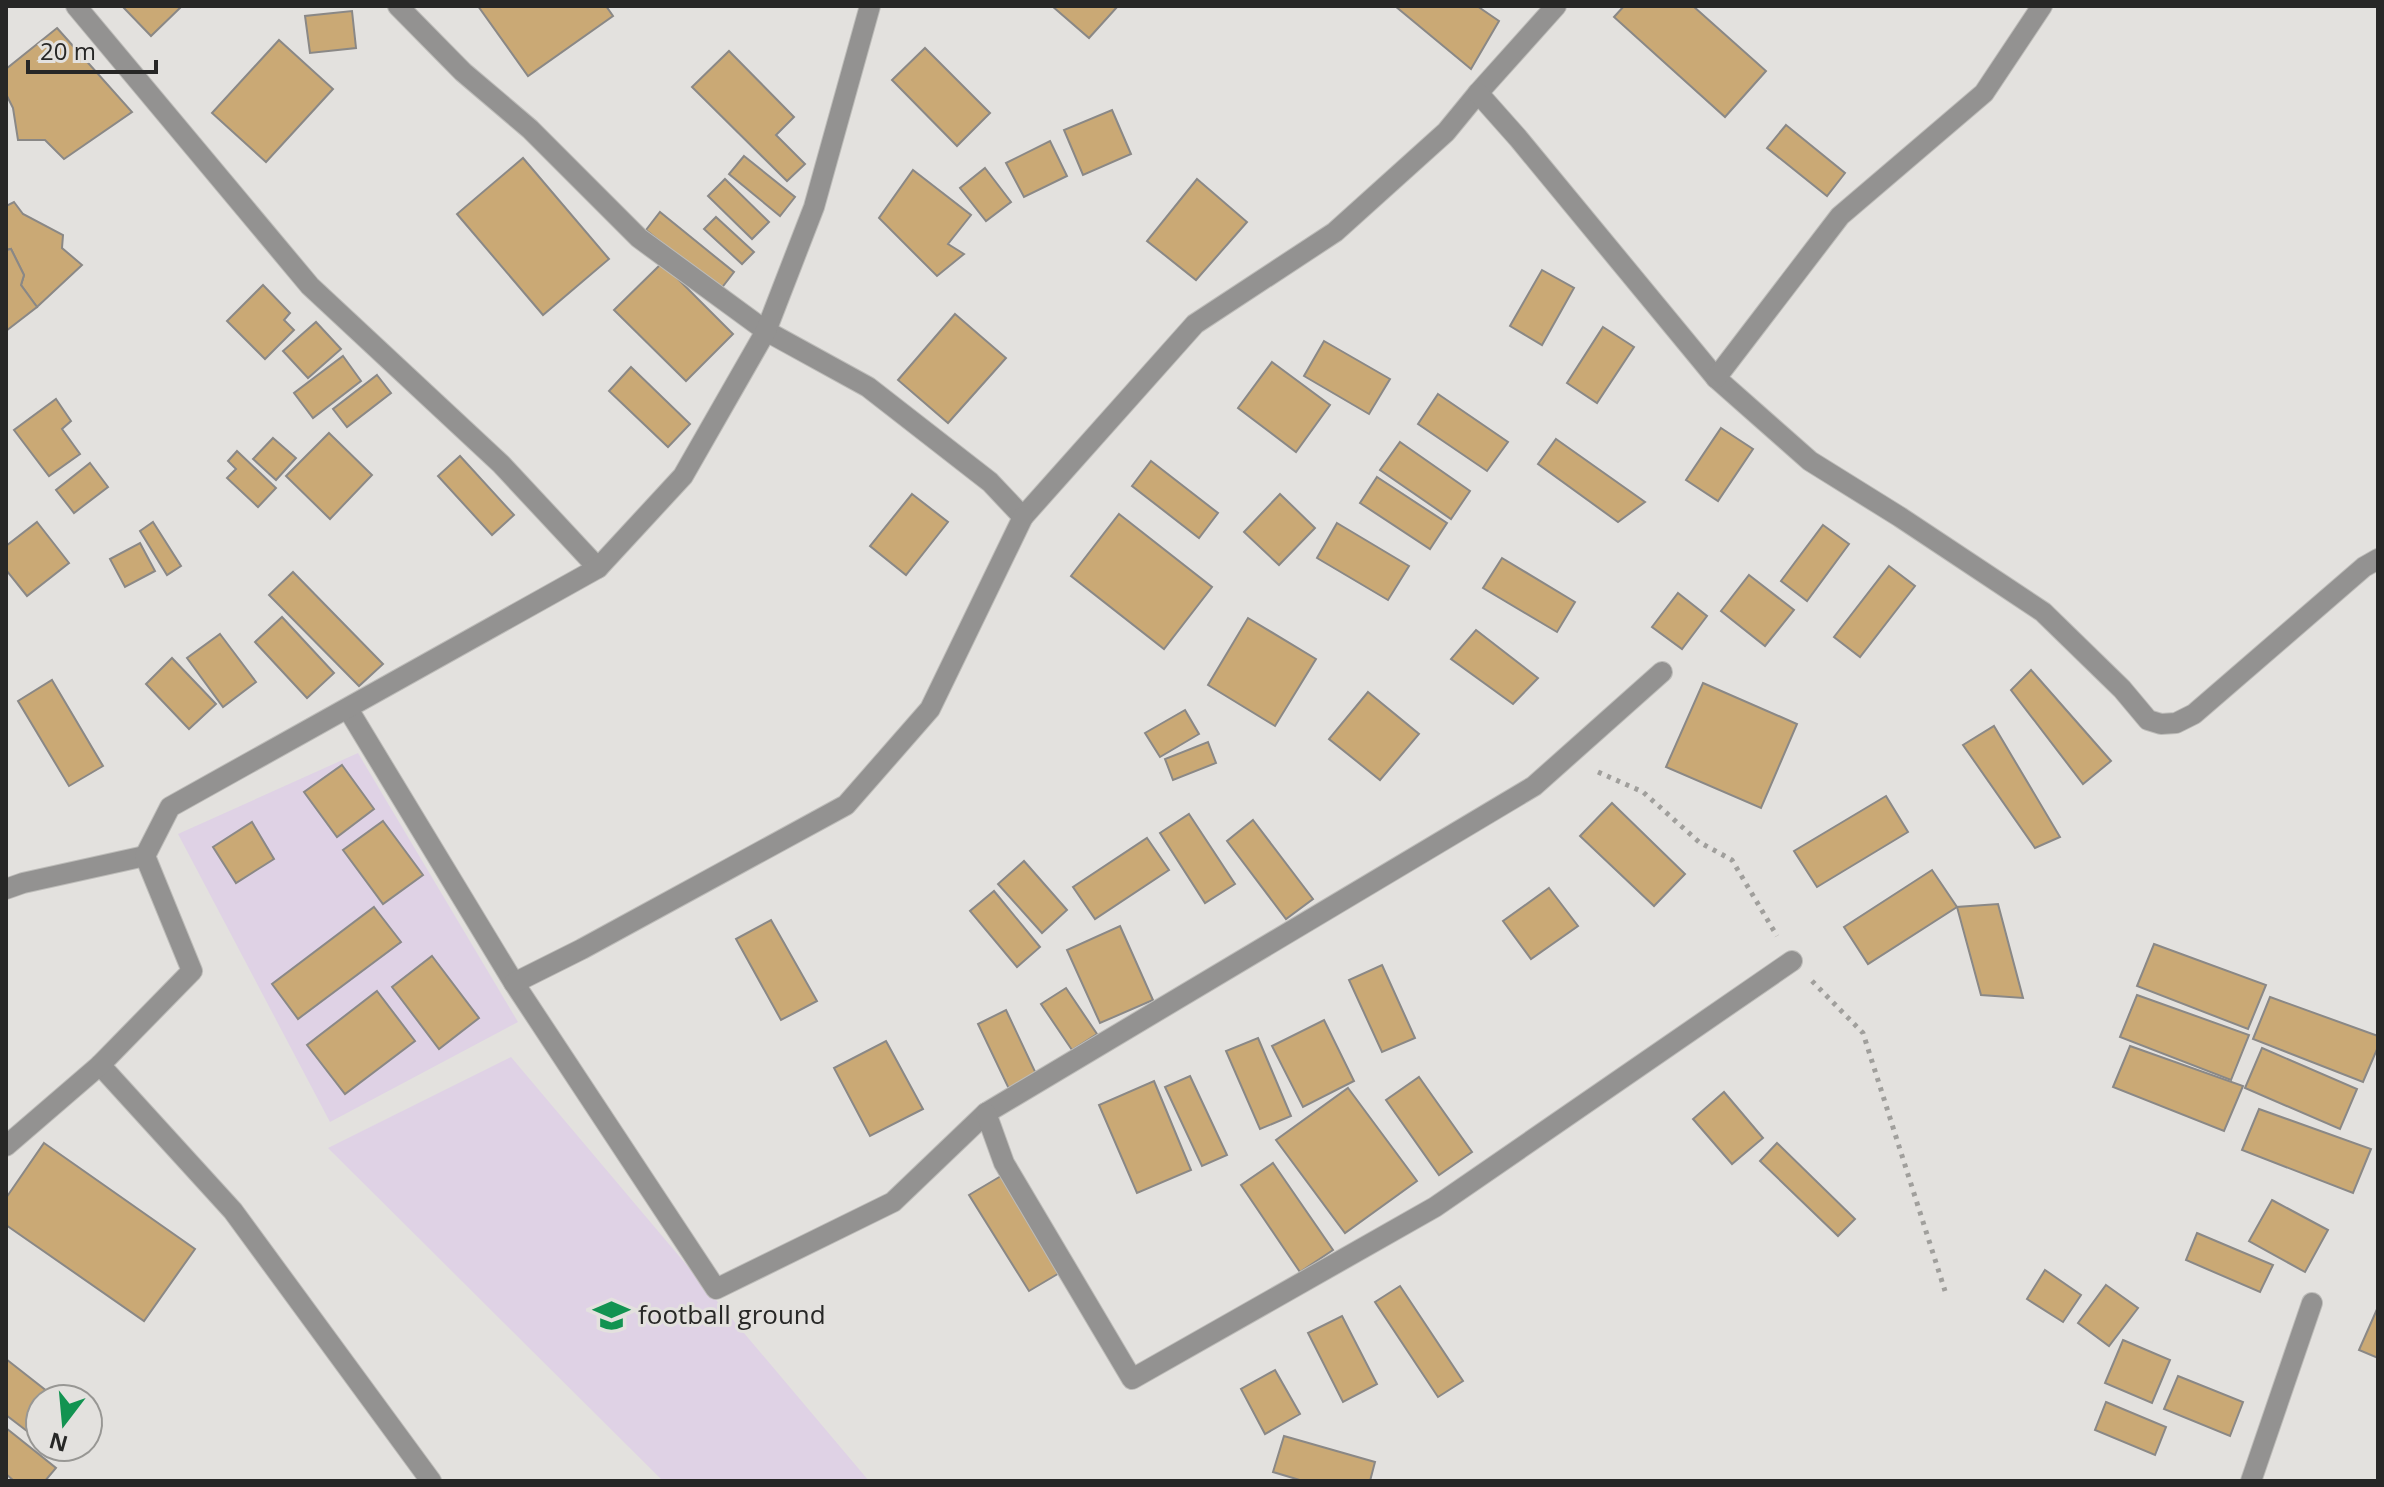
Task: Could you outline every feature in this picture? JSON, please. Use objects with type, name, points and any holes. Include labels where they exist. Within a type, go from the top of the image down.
[{"type":"street","points":[[76,6],[310,286],[501,464],[598,568]]},
{"type":"street","points":[[398,6],[463,72],[530,129],[639,238],[766,331],[868,387],[990,482],[1023,517]]},
{"type":"street","points":[[6,1146],[100,1065],[192,971],[145,856],[170,807],[598,568],[683,476],[766,331],[814,207],[870,6]]},
{"type":"street","points":[[514,983],[846,805],[930,709],[1023,517],[1195,324],[1335,232],[1446,132],[1556,6]]},
{"type":"street","points":[[1716,378],[1840,216],[1984,93],[2042,6]]},
{"type":"street","points":[[1478,93],[1716,378],[1810,461],[2043,612],[2122,689],[2148,720],[2161,724],[2176,723],[2194,714],[2364,567],[2378,559]]},
{"type":"street","points":[[348,709],[514,983],[716,1289],[893,1202],[986,1113],[1534,786],[1662,672]]},
{"type":"street","points":[[6,889],[145,856]]},
{"type":"street","points":[[986,1113],[1004,1163],[1132,1379],[1435,1207],[1792,961]]},
{"type":"street","points":[[100,1065],[233,1211],[431,1481]]},
{"type":"street","points":[[2251,1481],[2312,1303]]},
{"type":"shaded area","points":[[358,753],[518,1022],[330,1122],[178,834]]},
{"type":"shaded area","name":"football ground","points":[[511,1057],[869,1481],[663,1481],[328,1148]]},
{"type":"building","points":[[122,6],[182,6],[151,36]]},
{"type":"building","points":[[478,6],[606,6],[613,16],[528,76]]},
{"type":"building","points":[[1052,6],[1118,6],[1089,38]]},
{"type":"building","points":[[1395,6],[1477,6],[1499,21],[1471,69]]},
{"type":"building","points":[[1624,6],[1693,6],[1766,71],[1725,117],[1614,17]]},
{"type":"building","points":[[352,11],[356,48],[310,53],[305,16]]},
{"type":"building","points":[[57,28],[132,112],[64,159],[45,140],[18,140],[13,108],[6,94],[6,69]]},
{"type":"building","points":[[279,40],[333,89],[266,162],[212,113]]},
{"type":"building","points":[[925,48],[990,113],[957,146],[892,80]]},
{"type":"building","points":[[729,51],[794,117],[776,135],[805,164],[787,181],[692,87]]},
{"type":"building","points":[[1112,110],[1131,154],[1083,175],[1064,130]]},
{"type":"building","points":[[1786,125],[1845,173],[1827,196],[1767,148]]},
{"type":"building","points":[[1050,141],[1067,176],[1024,197],[1006,163]]},
{"type":"building","points":[[744,156],[795,197],[780,216],[729,174]]},
{"type":"building","points":[[523,158],[609,259],[543,315],[457,214]]},
{"type":"building","points":[[985,168],[1011,202],[986,221],[960,188]]},
{"type":"building","points":[[913,170],[971,215],[948,244],[964,254],[937,276],[879,218]]},
{"type":"building","points":[[725,179],[769,222],[752,239],[708,196]]},
{"type":"building","points":[[1197,179],[1247,222],[1196,280],[1147,241]]},
{"type":"building","points":[[14,202],[23,214],[63,235],[62,248],[82,265],[37,307],[21,285],[24,275],[11,249],[6,250],[6,206]]},
{"type":"building","points":[[660,212],[734,272],[720,290],[646,230]]},
{"type":"building","points":[[716,217],[754,252],[742,264],[704,229]]},
{"type":"building","points":[[11,249],[24,275],[21,285],[37,307],[6,331],[6,250]]},
{"type":"building","points":[[662,263],[733,334],[686,381],[614,310]]},
{"type":"building","points":[[1542,270],[1574,288],[1542,345],[1510,326]]},
{"type":"building","points":[[263,285],[290,313],[284,320],[294,330],[265,359],[227,321]]},
{"type":"building","points":[[955,314],[1006,358],[948,423],[898,380]]},
{"type":"building","points":[[316,322],[341,349],[308,378],[283,351]]},
{"type":"building","points":[[1603,327],[1634,347],[1597,403],[1567,383]]},
{"type":"building","points":[[1324,341],[1390,379],[1369,414],[1304,376]]},
{"type":"building","points":[[343,356],[361,381],[313,418],[294,393]]},
{"type":"building","points":[[1272,362],[1330,405],[1296,452],[1238,408]]},
{"type":"building","points":[[631,367],[690,424],[668,447],[609,391]]},
{"type":"building","points":[[377,375],[391,393],[347,427],[333,409]]},
{"type":"building","points":[[1438,394],[1508,442],[1487,471],[1418,424]]},
{"type":"building","points":[[56,399],[71,421],[62,429],[80,454],[49,476],[14,430]]},
{"type":"building","points":[[1721,428],[1753,449],[1718,501],[1686,480]]},
{"type":"building","points":[[329,433],[372,475],[330,519],[286,476]]},
{"type":"building","points":[[273,438],[296,458],[276,480],[253,459]]},
{"type":"building","points":[[1556,439],[1645,502],[1618,522],[1538,464]]},
{"type":"building","points":[[1400,442],[1470,491],[1451,519],[1380,470]]},
{"type":"building","points":[[237,451],[276,488],[258,507],[227,478],[236,469],[228,461]]},
{"type":"building","points":[[460,456],[514,515],[492,535],[438,476]]},
{"type":"building","points":[[1151,461],[1218,513],[1199,538],[1132,486]]},
{"type":"building","points":[[90,463],[108,487],[74,513],[56,490]]},
{"type":"building","points":[[1377,477],[1447,523],[1430,549],[1360,503]]},
{"type":"building","points":[[912,494],[948,522],[906,575],[870,546]]},
{"type":"building","points":[[1280,494],[1315,528],[1279,565],[1244,532]]},
{"type":"building","points":[[1119,514],[1212,587],[1164,649],[1071,576]]},
{"type":"building","points":[[37,522],[69,563],[27,596],[6,570],[6,546]]},
{"type":"building","points":[[153,522],[181,566],[167,575],[140,531]]},
{"type":"building","points":[[1337,523],[1409,566],[1388,600],[1317,558]]},
{"type":"building","points":[[1823,525],[1849,544],[1807,601],[1781,581]]},
{"type":"building","points":[[140,543],[155,571],[125,587],[110,559]]},
{"type":"building","points":[[1502,558],[1575,602],[1557,632],[1483,588]]},
{"type":"building","points":[[1889,566],[1915,586],[1860,657],[1834,637]]},
{"type":"building","points":[[293,572],[383,664],[359,686],[269,595]]},
{"type":"building","points":[[1749,575],[1794,610],[1765,646],[1721,611]]},
{"type":"building","points":[[1678,593],[1707,616],[1682,649],[1652,627]]},
{"type":"building","points":[[282,617],[334,673],[307,698],[255,642]]},
{"type":"building","points":[[1248,618],[1316,659],[1275,726],[1208,685]]},
{"type":"building","points":[[1476,630],[1538,678],[1513,704],[1451,659]]},
{"type":"building","points":[[220,634],[256,682],[223,707],[187,658]]},
{"type":"building","points":[[172,658],[216,704],[189,729],[146,684]]},
{"type":"building","points":[[2031,670],[2111,761],[2083,784],[2011,690]]},
{"type":"building","points":[[52,680],[103,766],[69,786],[18,701]]},
{"type":"building","points":[[1703,683],[1797,724],[1761,808],[1666,767]]},
{"type":"building","points":[[1368,692],[1419,734],[1380,780],[1329,739]]},
{"type":"building","points":[[1185,710],[1199,734],[1160,757],[1145,733]]},
{"type":"building","points":[[1994,726],[2060,837],[2035,848],[1963,745]]},
{"type":"building","points":[[1208,742],[1216,763],[1173,780],[1165,759]]},
{"type":"building","points":[[342,765],[374,809],[337,837],[304,792]]},
{"type":"building","points":[[1886,796],[1908,832],[1817,887],[1794,851]]},
{"type":"building","points":[[1612,803],[1685,874],[1654,906],[1580,836]]},
{"type":"building","points":[[1189,814],[1235,884],[1205,903],[1160,833]]},
{"type":"building","points":[[1253,820],[1313,899],[1286,919],[1227,841]]},
{"type":"building","points":[[383,821],[423,875],[383,904],[343,850]]},
{"type":"building","points":[[252,822],[274,859],[236,883],[213,847]]},
{"type":"building","points":[[1147,838],[1169,870],[1095,919],[1073,887]]},
{"type":"building","points":[[1024,861],[1067,910],[1042,933],[998,884]]},
{"type":"building","points":[[1932,870],[1957,907],[1868,964],[1844,927]]},
{"type":"building","points":[[1549,888],[1578,926],[1531,959],[1503,921]]},
{"type":"building","points":[[994,891],[1040,947],[1017,967],[970,911]]},
{"type":"building","points":[[1998,904],[2023,998],[1981,995],[1957,907]]},
{"type":"building","points":[[374,907],[401,942],[298,1019],[272,984]]},
{"type":"building","points":[[771,920],[817,1001],[781,1020],[736,939]]},
{"type":"building","points":[[1120,926],[1153,1000],[1100,1023],[1067,950]]},
{"type":"building","points":[[2154,944],[2266,985],[2248,1029],[2137,986]]},
{"type":"building","points":[[432,956],[479,1018],[439,1049],[392,987]]},
{"type":"building","points":[[1382,965],[1415,1038],[1382,1052],[1349,980]]},
{"type":"building","points":[[1066,988],[1097,1034],[1072,1050],[1041,1004]]},
{"type":"building","points":[[377,991],[415,1041],[345,1094],[307,1045]]},
{"type":"building","points":[[2137,995],[2249,1035],[2231,1080],[2120,1037]]},
{"type":"building","points":[[2270,997],[2378,1036],[2378,1047],[2363,1082],[2253,1039]]},
{"type":"building","points":[[1006,1010],[1038,1078],[1010,1091],[978,1024]]},
{"type":"building","points":[[1324,1020],[1354,1081],[1303,1107],[1272,1046]]},
{"type":"building","points":[[1258,1038],[1291,1116],[1260,1129],[1226,1051]]},
{"type":"building","points":[[886,1041],[923,1109],[870,1136],[834,1068]]},
{"type":"building","points":[[2130,1046],[2243,1086],[2224,1131],[2113,1087]]},
{"type":"building","points":[[2262,1048],[2357,1089],[2340,1129],[2245,1088]]},
{"type":"building","points":[[1190,1076],[1227,1155],[1202,1166],[1165,1087]]},
{"type":"building","points":[[1419,1077],[1472,1152],[1439,1175],[1386,1100]]},
{"type":"building","points":[[1154,1081],[1191,1170],[1137,1193],[1099,1105]]},
{"type":"building","points":[[1348,1088],[1417,1181],[1345,1233],[1276,1140]]},
{"type":"building","points":[[1724,1092],[1763,1138],[1732,1164],[1693,1119]]},
{"type":"building","points":[[2259,1109],[2371,1149],[2353,1193],[2242,1150]]},
{"type":"building","points":[[44,1143],[195,1249],[144,1321],[6,1225],[6,1198]]},
{"type":"building","points":[[1777,1143],[1855,1219],[1838,1236],[1760,1161]]},
{"type":"building","points":[[1273,1163],[1333,1250],[1300,1272],[1241,1185]]},
{"type":"building","points":[[1001,1176],[1061,1272],[1029,1291],[969,1195]]},
{"type":"building","points":[[2272,1200],[2328,1230],[2305,1272],[2249,1241]]},
{"type":"building","points":[[2197,1233],[2273,1265],[2260,1292],[2186,1260]]},
{"type":"building","points":[[2045,1270],[2081,1295],[2063,1322],[2027,1299]]},
{"type":"building","points":[[2106,1285],[2138,1308],[2109,1346],[2078,1323]]},
{"type":"building","points":[[1400,1286],[1463,1381],[1438,1397],[1375,1302]]},
{"type":"building","points":[[2378,1307],[2378,1358],[2359,1350]]},
{"type":"building","points":[[1342,1316],[1377,1384],[1343,1402],[1308,1333]]},
{"type":"building","points":[[2123,1340],[2170,1360],[2152,1403],[2105,1383]]},
{"type":"building","points":[[6,1359],[37,1383],[24,1383],[24,1429],[6,1415]]},
{"type":"building","points":[[1275,1370],[1300,1414],[1265,1434],[1241,1389]]},
{"type":"building","points":[[2178,1376],[2243,1402],[2230,1436],[2164,1409]]},
{"type":"building","points":[[2106,1402],[2166,1427],[2155,1455],[2095,1430]]},
{"type":"building","points":[[6,1428],[24,1442],[24,1463],[50,1463],[56,1468],[45,1481],[14,1481],[6,1474]]},
{"type":"building","points":[[1284,1436],[1375,1462],[1370,1481],[1303,1481],[1273,1472]]},
{"type":"place","name":"football ground","points":[[612,1315]]}]
